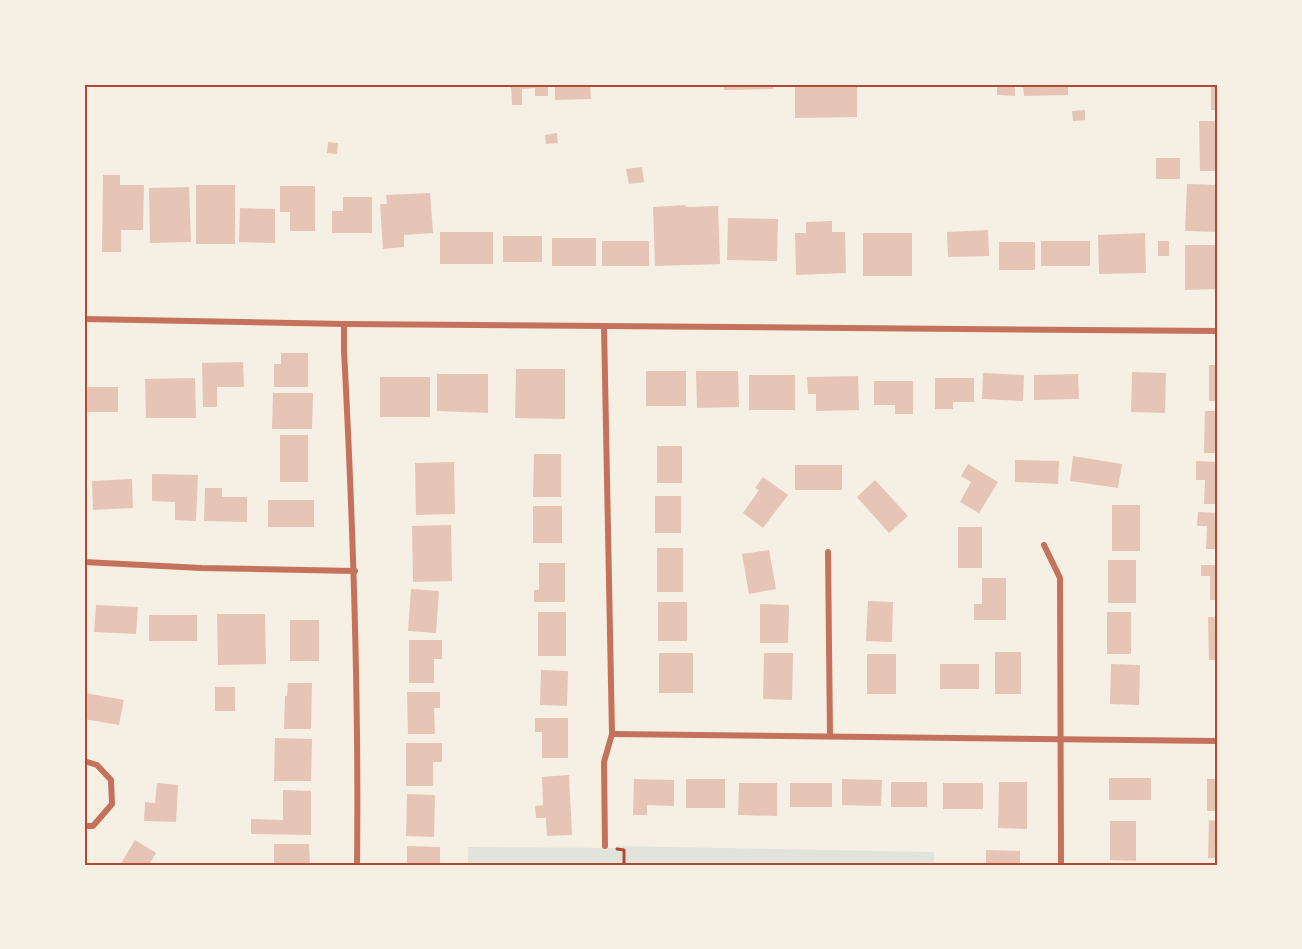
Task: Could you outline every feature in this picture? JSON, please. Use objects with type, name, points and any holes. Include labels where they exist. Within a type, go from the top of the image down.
[{"type":"street","points":[[84,319],[344,324],[1218,332]]},
{"type":"street","points":[[344,324],[354,571],[357,865]]},
{"type":"street","points":[[604,326],[612,734],[604,762],[605,846]]},
{"type":"street","points":[[1044,545],[1060,578],[1061,865]]},
{"type":"street","points":[[828,552],[830,736]]},
{"type":"street","points":[[84,562],[201,568],[354,571]]},
{"type":"street","points":[[612,734],[1218,741]]},
{"type":"street","points":[[84,761],[98,765],[111,780],[112,804],[93,826],[84,826]]},
{"type":"path","points":[[605,846],[624,850],[624,865]]},
{"type":"shaded area","points":[[617,846],[934,852],[934,865],[468,865],[468,847],[616,848]]},
{"type":"building","points":[[511,84],[548,84],[548,96],[535,96],[535,88],[522,89],[522,105],[512,105]]},
{"type":"building","points":[[555,84],[590,84],[591,99],[555,100]]},
{"type":"building","points":[[724,84],[773,84],[773,89],[724,90]]},
{"type":"building","points":[[795,84],[857,84],[857,117],[795,118]]},
{"type":"building","points":[[997,84],[1015,84],[1015,96],[997,95]]},
{"type":"building","points":[[1023,84],[1068,84],[1068,95],[1024,96]]},
{"type":"building","points":[[1211,84],[1218,84],[1218,110],[1211,110]]},
{"type":"building","points":[[1085,110],[1085,120],[1073,121],[1072,111]]},
{"type":"building","points":[[1199,121],[1218,121],[1218,171],[1200,171]]},
{"type":"building","points":[[557,133],[558,143],[546,144],[545,135]]},
{"type":"building","points":[[328,142],[338,143],[337,154],[327,153]]},
{"type":"building","points":[[1156,158],[1180,158],[1180,179],[1156,179]]},
{"type":"building","points":[[642,167],[644,182],[629,184],[626,169]]},
{"type":"building","points":[[103,175],[120,175],[120,185],[144,185],[143,230],[121,230],[121,252],[102,252]]},
{"type":"building","points":[[1187,184],[1218,185],[1218,232],[1185,231]]},
{"type":"building","points":[[196,185],[235,185],[235,244],[196,244]]},
{"type":"building","points":[[280,186],[315,186],[315,231],[290,231],[290,212],[280,212]]},
{"type":"building","points":[[189,187],[191,242],[150,243],[149,188]]},
{"type":"building","points":[[430,193],[433,233],[404,235],[404,247],[383,249],[380,204],[387,204],[386,195]]},
{"type":"building","points":[[343,197],[372,197],[372,233],[332,233],[332,211],[343,211]]},
{"type":"building","points":[[84,202],[87,202],[87,242],[84,242]]},
{"type":"building","points":[[685,205],[686,207],[718,206],[720,264],[655,266],[653,207]]},
{"type":"building","points":[[240,208],[275,209],[275,243],[239,242]]},
{"type":"building","points":[[728,218],[778,219],[777,261],[727,260]]},
{"type":"building","points":[[832,221],[832,232],[845,232],[846,273],[796,275],[795,233],[806,233],[806,222]]},
{"type":"building","points":[[988,230],[989,256],[948,257],[947,232]]},
{"type":"building","points":[[440,232],[493,232],[493,264],[440,264]]},
{"type":"building","points":[[863,233],[912,233],[912,276],[863,276]]},
{"type":"building","points":[[1145,233],[1146,273],[1099,274],[1098,235]]},
{"type":"building","points":[[503,236],[542,236],[542,262],[503,262]]},
{"type":"building","points":[[552,238],[596,238],[596,266],[552,266]]},
{"type":"building","points":[[602,241],[649,241],[649,266],[602,266]]},
{"type":"building","points":[[1041,241],[1090,241],[1090,266],[1041,266]]},
{"type":"building","points":[[1158,241],[1169,241],[1169,256],[1158,256]]},
{"type":"building","points":[[999,242],[1035,242],[1035,270],[999,270]]},
{"type":"building","points":[[1185,245],[1218,245],[1218,289],[1185,290]]},
{"type":"building","points":[[281,353],[308,353],[308,387],[274,387],[274,364],[281,364]]},
{"type":"building","points":[[243,362],[244,387],[217,387],[217,407],[203,407],[202,363]]},
{"type":"building","points":[[1209,365],[1218,365],[1218,401],[1209,401]]},
{"type":"building","points":[[516,369],[565,369],[565,419],[515,418]]},
{"type":"building","points":[[646,371],[686,371],[686,406],[646,406]]},
{"type":"building","points":[[696,371],[738,371],[739,407],[697,408]]},
{"type":"building","points":[[1132,372],[1166,373],[1165,413],[1131,412]]},
{"type":"building","points":[[983,373],[1024,375],[1023,401],[982,399]]},
{"type":"building","points":[[437,374],[488,374],[488,413],[437,411]]},
{"type":"building","points":[[1078,374],[1079,399],[1034,400],[1034,375]]},
{"type":"building","points":[[749,375],[795,375],[795,410],[749,410]]},
{"type":"building","points":[[858,376],[859,410],[816,411],[816,394],[808,394],[807,377]]},
{"type":"building","points":[[380,377],[430,377],[430,417],[380,417]]},
{"type":"building","points":[[195,378],[196,418],[146,418],[145,379]]},
{"type":"building","points":[[935,378],[974,378],[974,402],[953,402],[953,409],[935,409]]},
{"type":"building","points":[[874,381],[913,381],[913,414],[895,414],[895,405],[874,405]]},
{"type":"building","points":[[84,387],[118,387],[118,412],[84,412]]},
{"type":"building","points":[[273,393],[313,393],[312,429],[272,429]]},
{"type":"building","points":[[1205,411],[1218,411],[1218,453],[1204,453]]},
{"type":"building","points":[[280,435],[308,435],[308,482],[280,482]]},
{"type":"building","points":[[657,446],[682,446],[682,483],[657,483]]},
{"type":"building","points":[[534,454],[561,454],[561,497],[533,497]]},
{"type":"building","points":[[1073,456],[1122,464],[1118,488],[1070,481]]},
{"type":"building","points":[[1015,460],[1059,461],[1058,484],[1015,482]]},
{"type":"building","points":[[1196,461],[1218,462],[1218,504],[1204,504],[1205,480],[1196,480]]},
{"type":"building","points":[[454,462],[455,514],[416,515],[415,463]]},
{"type":"building","points":[[968,464],[998,482],[979,513],[960,502],[971,482],[961,476]]},
{"type":"building","points":[[795,465],[842,465],[842,490],[795,490]]},
{"type":"building","points":[[152,474],[198,475],[196,521],[175,520],[175,502],[152,501]]},
{"type":"building","points":[[763,477],[788,495],[763,528],[743,513],[759,490],[755,488]]},
{"type":"building","points":[[132,479],[133,508],[93,510],[92,481]]},
{"type":"building","points":[[875,480],[908,516],[889,533],[857,497]]},
{"type":"building","points":[[205,488],[222,488],[222,497],[247,497],[247,522],[204,521]]},
{"type":"building","points":[[655,496],[681,496],[681,533],[655,533]]},
{"type":"building","points":[[268,500],[314,500],[314,527],[268,527]]},
{"type":"building","points":[[1112,505],[1140,505],[1140,551],[1112,551]]},
{"type":"building","points":[[533,506],[562,506],[562,543],[533,543]]},
{"type":"building","points":[[1198,512],[1218,513],[1218,549],[1206,549],[1207,526],[1197,526]]},
{"type":"building","points":[[451,525],[452,581],[413,582],[412,526]]},
{"type":"building","points":[[958,527],[982,527],[982,568],[958,568]]},
{"type":"building","points":[[657,548],[683,548],[683,592],[657,592]]},
{"type":"building","points":[[769,550],[776,589],[749,594],[742,554]]},
{"type":"building","points":[[1108,560],[1136,560],[1136,603],[1108,603]]},
{"type":"building","points":[[539,563],[565,563],[565,602],[534,602],[534,590],[539,590]]},
{"type":"building","points":[[1201,565],[1218,565],[1218,600],[1210,600],[1210,576],[1201,576]]},
{"type":"building","points":[[982,578],[1006,578],[1006,620],[974,620],[974,604],[982,604]]},
{"type":"building","points":[[411,589],[439,591],[436,633],[408,631]]},
{"type":"building","points":[[868,601],[893,602],[892,642],[866,641]]},
{"type":"building","points":[[658,602],[687,602],[687,641],[658,641]]},
{"type":"building","points":[[760,604],[789,605],[788,643],[760,643]]},
{"type":"building","points":[[96,605],[138,607],[136,634],[94,632]]},
{"type":"building","points":[[538,612],[566,612],[566,656],[538,656]]},
{"type":"building","points":[[1107,612],[1131,612],[1131,654],[1107,654]]},
{"type":"building","points":[[217,614],[265,614],[266,664],[218,665]]},
{"type":"building","points":[[149,615],[197,615],[197,641],[149,641]]},
{"type":"building","points":[[1208,617],[1218,617],[1218,660],[1209,660]]},
{"type":"building","points":[[290,620],[319,620],[319,661],[290,661]]},
{"type":"building","points":[[409,640],[442,640],[442,659],[434,659],[434,683],[409,683]]},
{"type":"building","points":[[995,652],[1021,652],[1021,694],[995,694]]},
{"type":"building","points":[[659,653],[693,653],[693,693],[659,693]]},
{"type":"building","points":[[764,653],[793,653],[792,700],[763,699]]},
{"type":"building","points":[[867,654],[896,654],[896,694],[867,694]]},
{"type":"building","points":[[940,664],[979,664],[979,689],[940,689]]},
{"type":"building","points":[[1111,664],[1140,665],[1139,705],[1110,704]]},
{"type":"building","points":[[541,670],[568,671],[567,706],[540,705]]},
{"type":"building","points":[[288,683],[312,683],[311,729],[284,729],[285,696],[287,696]]},
{"type":"building","points":[[215,687],[235,687],[235,711],[215,711]]},
{"type":"building","points":[[407,692],[440,692],[440,708],[434,708],[435,734],[408,734]]},
{"type":"building","points":[[85,693],[124,700],[119,725],[84,719]]},
{"type":"building","points":[[535,718],[568,718],[568,758],[542,758],[542,732],[535,732]]},
{"type":"building","points":[[275,738],[312,739],[311,781],[274,781]]},
{"type":"building","points":[[406,743],[442,743],[442,762],[433,762],[433,786],[406,786]]},
{"type":"building","points":[[569,775],[572,835],[547,836],[546,818],[536,818],[535,806],[543,805],[542,777]]},
{"type":"building","points":[[1109,778],[1151,778],[1151,800],[1109,800]]},
{"type":"building","points":[[634,779],[674,780],[674,806],[647,805],[647,815],[633,815]]},
{"type":"building","points":[[686,779],[725,779],[725,808],[686,808]]},
{"type":"building","points":[[842,779],[882,780],[881,806],[842,805]]},
{"type":"building","points":[[1207,779],[1218,779],[1218,811],[1207,811]]},
{"type":"building","points":[[891,782],[927,782],[927,807],[891,807]]},
{"type":"building","points":[[999,782],[1027,782],[1027,829],[998,828]]},
{"type":"building","points":[[157,783],[178,785],[176,822],[144,821],[145,802],[155,803]]},
{"type":"building","points":[[739,783],[777,783],[777,816],[738,815]]},
{"type":"building","points":[[790,783],[832,783],[832,807],[790,807]]},
{"type":"building","points":[[943,783],[983,783],[983,809],[943,809]]},
{"type":"building","points":[[283,790],[311,791],[311,835],[251,834],[251,819],[283,820]]},
{"type":"building","points":[[407,794],[435,795],[434,837],[406,836]]},
{"type":"building","points":[[1209,820],[1218,821],[1218,858],[1208,858]]},
{"type":"building","points":[[1110,821],[1136,821],[1136,861],[1110,860]]},
{"type":"building","points":[[135,840],[156,853],[149,865],[120,865]]},
{"type":"building","points":[[274,844],[309,844],[310,865],[274,865]]},
{"type":"building","points":[[407,846],[440,847],[440,865],[407,865]]},
{"type":"building","points":[[986,850],[1020,851],[1020,865],[986,865]]}]
